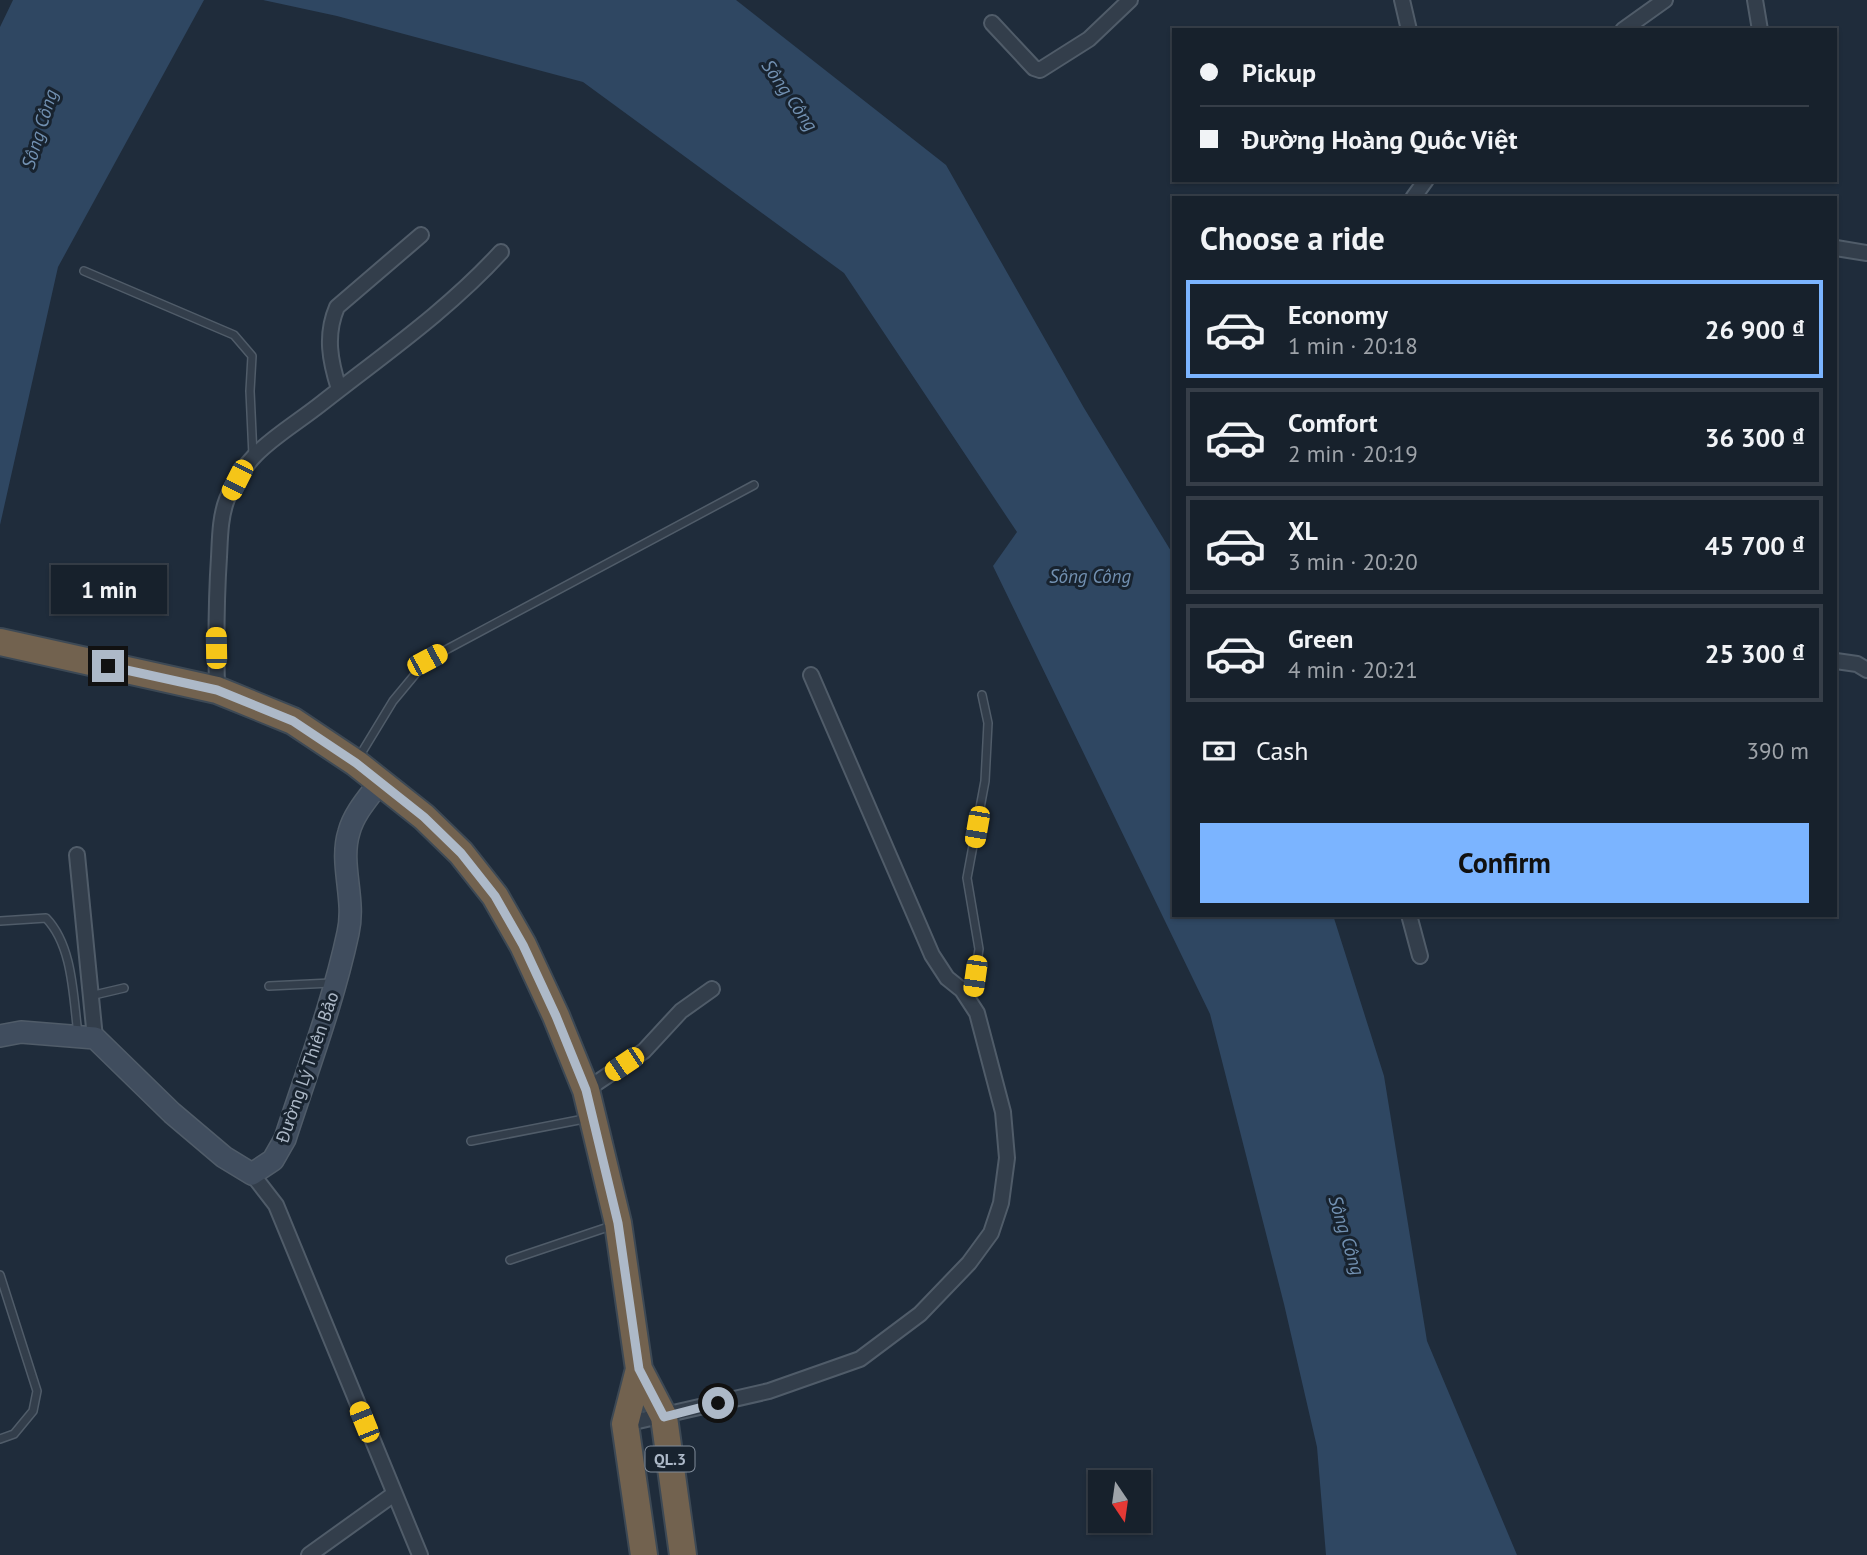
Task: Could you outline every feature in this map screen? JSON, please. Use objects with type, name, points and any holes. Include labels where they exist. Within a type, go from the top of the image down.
[{"type":"highway","name":"QL.3","points":[[0,642],[217,690],[293,721],[356,763],[424,817],[461,853],[495,896],[523,945],[586,1090],[618,1223],[639,1369],[664,1417],[683,1555]]},
{"type":"highway","name":"QL.3","points":[[639,1369],[625,1424],[644,1555]]},
{"type":"main road","name":"Đường Lý Thiên Bảo","points":[[253,1174],[273,1160],[285,1139],[335,983],[349,930],[351,895],[346,864],[348,832],[359,810],[380,782]]},
{"type":"main road","points":[[0,1035],[21,1032],[87,1038],[224,1157],[253,1174]]},
{"type":"street","points":[[992,23],[1034,68],[1040,70],[1089,40],[1130,0]]},
{"type":"street","points":[[1402,0],[1409,28]]},
{"type":"street","points":[[1626,28],[1665,0]]},
{"type":"street","points":[[1755,0],[1760,28]]},
{"type":"street","points":[[339,389],[332,367],[329,340],[337,307],[421,235]]},
{"type":"street","points":[[1837,248],[1867,253]]},
{"type":"street","points":[[217,690],[215,626],[221,528],[226,501],[253,456],[266,442],[294,425],[434,315],[477,279],[501,252]]},
{"type":"street","points":[[1837,661],[1857,664],[1867,670]]},
{"type":"street","points":[[625,1424],[769,1391],[860,1359],[920,1314],[969,1263],[991,1233],[1001,1203],[1007,1158],[1003,1112],[977,1013],[962,990],[947,978],[932,955],[811,674]]},
{"type":"street","points":[[77,855],[90,996],[87,1038]]},
{"type":"street","points":[[1410,917],[1420,956]]},
{"type":"street","points":[[586,1090],[644,1051],[681,1011],[712,989]]},
{"type":"street","points":[[253,1174],[276,1205],[420,1555]]},
{"type":"street","points":[[309,1555],[394,1494]]},
{"type":"lane","points":[[84,271],[234,335],[252,356],[250,391],[253,456]]},
{"type":"lane","points":[[356,763],[393,701],[427,660],[754,485]]},
{"type":"lane","points":[[971,1004],[979,949],[967,878],[985,781],[988,723],[982,695]]},
{"type":"lane","points":[[0,921],[46,918],[55,927],[67,959],[87,1038]]},
{"type":"lane","points":[[269,986],[335,983]]},
{"type":"lane","points":[[90,996],[124,988]]},
{"type":"lane","points":[[471,1141],[593,1118]]},
{"type":"lane","points":[[510,1260],[618,1223]]},
{"type":"lane","points":[[0,1276],[37,1391],[33,1411],[14,1434],[0,1439]]},
{"type":"water","name":"Sông Công","points":[[13,0],[204,0],[58,267],[0,525],[0,27]]},
{"type":"water","name":"Sông Công","points":[[263,0],[736,0],[946,165],[1084,408],[1172,553],[1172,917],[1334,917],[1384,1076],[1427,1341],[1517,1555],[1326,1555],[1317,1447],[1284,1304],[1210,1014],[993,566],[1017,532],[844,273],[583,82],[337,16]]},
{"type":"route","points":[[108,666],[217,690],[293,721],[356,763],[424,817],[461,853],[495,896],[523,945],[586,1090],[618,1223],[639,1369],[664,1417],[718,1403]]}]
